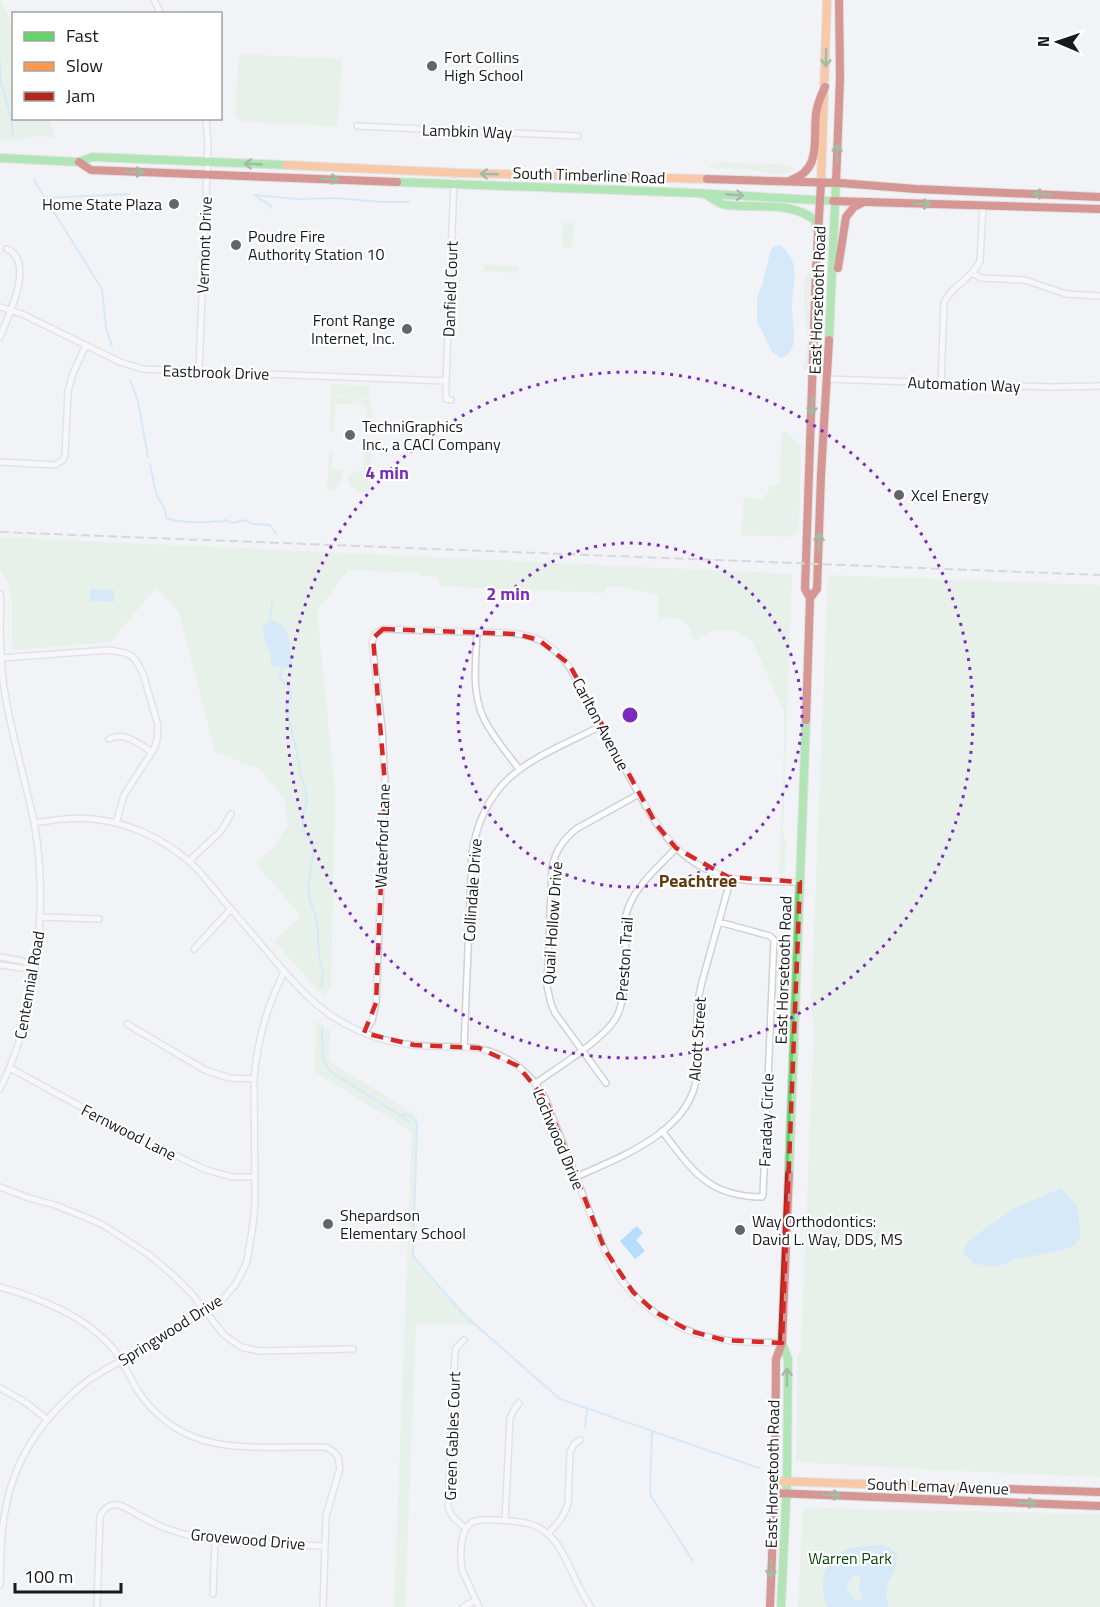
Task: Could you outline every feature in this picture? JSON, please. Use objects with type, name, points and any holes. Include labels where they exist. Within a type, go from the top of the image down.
[{"type":"main road","name":"East Horsetooth Road","points":[[770,1607],[775,1480],[776,1359],[782,1343],[800,882],[810,598],[805,589],[827,0]]},
{"type":"main road","name":"East Horsetooth Road","points":[[810,598],[817,589],[821,475],[831,314],[840,78],[838,0]]},
{"type":"main road","points":[[788,181],[807,171],[811,161],[814,150],[816,114],[820,96],[825,87]]},
{"type":"main road","name":"South Timberline Road","points":[[0,158],[79,162],[92,157],[453,173],[788,181],[1100,197]]},
{"type":"main road","name":"South Timberline Road","points":[[79,162],[91,170],[703,193],[835,201],[1100,209]]},
{"type":"main road","points":[[703,193],[724,205],[802,211],[815,220],[818,235]]},
{"type":"main road","points":[[831,314],[846,218],[854,207],[864,202]]},
{"type":"main road","name":"East Horsetooth Road","points":[[781,1607],[787,1481],[788,1359],[782,1343]]},
{"type":"main road","name":"South Lemay Avenue","points":[[775,1480],[1100,1492]]},
{"type":"main road","name":"South Lemay Avenue","points":[[774,1493],[1100,1506]]},
{"type":"street","name":"Vermont Drive","points":[[199,371],[208,145],[206,120]]},
{"type":"street","name":"Lambkin Way","points":[[357,126],[578,136]]},
{"type":"street","name":"Danfield Court","points":[[451,400],[446,399],[446,381],[453,173]]},
{"type":"street","points":[[941,384],[944,303],[949,295],[977,268],[980,261],[983,205]]},
{"type":"street","points":[[0,337],[17,292],[20,273],[17,257],[7,249]]},
{"type":"street","points":[[972,273],[981,278],[1025,280],[1067,295],[1100,296]]},
{"type":"street","name":"Eastbrook Drive","points":[[0,307],[131,366],[143,369],[446,381]]},
{"type":"street","points":[[0,462],[55,465],[63,460],[68,391],[73,373],[86,345]]},
{"type":"street","name":"Automation Way","points":[[827,379],[1050,387],[1100,386]]},
{"type":"street","name":"Centennial Road","points":[[0,594],[1,658],[8,716],[34,823],[39,871],[40,918],[39,946],[22,1032],[0,1089]]},
{"type":"street","name":"Carlton Avenue","points":[[373,638],[383,629],[517,634],[539,640],[560,654],[569,664],[656,824],[676,848],[699,865],[731,878],[800,882]]},
{"type":"street","points":[[477,632],[475,680],[480,710],[490,730],[519,769]]},
{"type":"street","name":"Waterford Lane","points":[[364,1033],[372,1021],[376,1003],[385,784],[373,638]]},
{"type":"street","points":[[1,658],[110,650],[130,655],[138,663],[158,725],[157,740],[152,752],[124,795],[116,823]]},
{"type":"street","name":"Collindale Drive","points":[[464,1047],[472,853],[482,817],[493,796],[519,769],[601,726]]},
{"type":"street","points":[[109,739],[125,736],[152,752]]},
{"type":"street","name":"Quail Hollow Drive","points":[[606,1083],[555,1013],[548,994],[551,880],[554,860],[563,842],[576,829],[639,794]]},
{"type":"street","points":[[189,861],[221,831],[231,814]]},
{"type":"street","name":"Lochwood Drive","points":[[34,823],[77,818],[92,819],[116,823],[167,845],[189,861],[284,972],[330,1015],[364,1033],[384,1040],[414,1045],[478,1048],[499,1054],[518,1066],[536,1083],[546,1100],[605,1250],[623,1282],[651,1309],[675,1325],[705,1336],[735,1341],[782,1343]]},
{"type":"street","name":"Preston Trail","points":[[536,1083],[604,1033],[611,1025],[620,1008],[623,994],[626,915],[632,898],[676,848]]},
{"type":"street","name":"Alcott Street","points":[[576,1177],[614,1160],[671,1125],[691,1097],[695,1086],[697,1063],[698,1001],[731,878]]},
{"type":"street","points":[[194,949],[231,909]]},
{"type":"street","points":[[40,918],[99,919]]},
{"type":"street","name":"Faraday Circle","points":[[662,1131],[690,1167],[707,1182],[731,1194],[750,1197],[763,1196],[774,940],[770,936],[719,922]]},
{"type":"street","points":[[0,957],[22,960],[35,966]]},
{"type":"street","points":[[0,965],[21,968],[35,966]]},
{"type":"street","name":"Springwood Drive","points":[[0,1585],[2,1531],[8,1495],[32,1440],[47,1419],[73,1392],[90,1379],[221,1301],[239,1279],[247,1261],[253,1224],[254,1079],[258,1042],[270,1003],[284,972]]},
{"type":"street","points":[[127,1024],[206,1070],[230,1078],[254,1079]]},
{"type":"street","name":"Fernwood Lane","points":[[10,1068],[123,1130],[204,1169],[232,1176],[255,1177]]},
{"type":"street","points":[[0,1187],[71,1211],[103,1225],[148,1254],[175,1277],[224,1335],[233,1342],[252,1350],[353,1349]]},
{"type":"street","points":[[0,1287],[48,1303],[74,1318],[107,1343],[121,1360],[138,1390],[152,1408],[176,1428],[191,1436],[217,1444],[234,1446],[330,1448],[338,1457],[340,1468],[326,1516],[323,1607]]},
{"type":"street","name":"Green Gables Court","points":[[464,1340],[455,1353],[448,1507],[452,1516],[465,1528]]},
{"type":"street","points":[[0,1388],[25,1402],[47,1419]]},
{"type":"street","points":[[505,1521],[510,1418],[519,1403]]},
{"type":"street","points":[[548,1533],[560,1521],[566,1510],[570,1452],[574,1444],[580,1440]]},
{"type":"street","name":"Grovewood Drive","points":[[97,1607],[100,1516],[110,1505],[121,1505],[155,1524],[191,1536],[215,1540],[325,1546]]},
{"type":"street","points":[[479,1607],[461,1564],[465,1528],[470,1523],[481,1520],[528,1523],[548,1533],[556,1543],[581,1593],[591,1607]]},
{"type":"street","points":[[213,1594],[215,1540]]},
{"type":"street","points":[[463,1607],[476,1600]]},
{"type":"highlighted area","points":[[383,629],[517,634],[539,640],[569,664],[656,824],[676,848],[728,877],[800,882],[782,1343],[724,1340],[690,1331],[655,1312],[633,1292],[605,1250],[546,1100],[518,1066],[479,1048],[414,1045],[364,1033],[376,1003],[385,784],[373,638]]},
{"type":"green space","points":[[1,0],[12,25],[12,120],[48,120],[56,138],[38,136],[9,141],[0,140]]},
{"type":"green space","points":[[239,54],[342,59],[338,126],[242,122],[235,116]]},
{"type":"green space","points":[[716,162],[794,167],[792,171],[779,175],[748,169],[708,168]]},
{"type":"green space","points":[[563,222],[574,223],[572,248],[562,247]]},
{"type":"green space","points":[[484,265],[518,266],[518,270],[516,273],[484,271]]},
{"type":"green space","points":[[806,274],[810,274],[808,368],[806,371],[804,369],[808,340],[804,284]]},
{"type":"green space","points":[[331,384],[370,386],[370,398],[331,394]]},
{"type":"green space","points":[[331,396],[357,397],[370,401],[373,413],[372,430],[366,430],[367,406],[354,401],[354,404],[335,404],[334,432],[329,432]]},
{"type":"green space","points":[[785,432],[801,448],[799,532],[792,534],[791,537],[741,535],[744,498],[761,499],[768,493],[769,487],[777,485],[780,481],[781,438]]},
{"type":"green space","points":[[365,446],[372,446],[370,490],[358,492],[349,485],[348,475],[356,471],[364,471]]},
{"type":"green space","points":[[329,451],[333,451],[332,469],[342,470],[342,474],[337,487],[327,491]]},
{"type":"green space","points":[[0,537],[792,574],[783,832],[786,843],[785,873],[779,875],[784,711],[752,641],[745,636],[731,630],[716,630],[695,641],[689,627],[682,620],[673,618],[658,620],[658,595],[623,587],[606,587],[604,593],[439,586],[439,577],[422,576],[422,573],[348,570],[317,611],[335,792],[331,987],[323,996],[274,941],[301,916],[255,863],[271,850],[288,825],[284,799],[260,769],[215,752],[179,612],[157,587],[110,642],[15,650],[12,647],[12,600],[7,581],[0,571]]},
{"type":"green space","points":[[828,575],[1100,585],[1100,1477],[796,1462],[797,1356],[801,1349],[814,1027],[811,1008]]},
{"type":"green space","points":[[316,1021],[330,1030],[329,1061],[417,1115],[413,1256],[478,1325],[416,1324],[405,1607],[394,1607],[412,1132],[315,1072]]},
{"type":"green space","name":"Warren Park","points":[[803,1508],[1100,1514],[1100,1607],[798,1607]]},
{"type":"water","points":[[780,245],[792,260],[795,277],[792,307],[794,340],[788,354],[780,358],[772,352],[757,321],[757,298],[771,249]]},
{"type":"water","points":[[90,589],[114,590],[114,602],[90,601]]},
{"type":"water","points":[[274,621],[279,623],[287,633],[293,666],[274,667],[270,661],[271,656],[262,627]]},
{"type":"water","points":[[1061,1188],[1077,1206],[1081,1235],[1075,1245],[1060,1251],[1016,1259],[997,1267],[975,1264],[963,1252],[968,1241],[1013,1209]]},
{"type":"water","points":[[637,1226],[643,1233],[636,1240],[645,1251],[635,1259],[620,1241]]},
{"type":"water","points":[[888,1546],[898,1555],[887,1586],[889,1607],[827,1607],[823,1592],[824,1576],[826,1568],[835,1555],[846,1549]],"holes":[[[855,1575],[859,1576],[862,1597],[859,1601],[854,1599],[847,1588],[847,1584]]]},
{"type":"waterway","points":[[0,61],[1,82],[13,135]]},
{"type":"waterway","points":[[34,180],[102,289],[106,328],[112,346]]},
{"type":"waterway","points":[[45,198],[130,194]]},
{"type":"waterway","points":[[254,195],[296,199],[336,198],[409,202]]},
{"type":"waterway","points":[[257,197],[271,208]]},
{"type":"waterway","points":[[130,380],[138,401],[148,457]]},
{"type":"waterway","points":[[150,464],[157,496],[165,509],[166,518],[192,522],[226,520],[233,523],[243,520],[253,524],[270,525],[276,534]]},
{"type":"waterway","points":[[270,622],[272,601]]},
{"type":"waterway","points":[[282,667],[280,679],[289,687],[291,697],[286,710],[307,801],[303,816],[303,830],[313,843],[308,887],[318,931],[323,972],[321,986]]},
{"type":"waterway","points":[[322,1028],[325,1062],[331,1072],[409,1121]]},
{"type":"waterway","points":[[401,1116],[406,1114],[417,1123],[413,1256],[463,1314],[560,1399],[759,1468]]},
{"type":"waterway","points":[[585,1427],[587,1409]]},
{"type":"waterway","points":[[652,1431],[651,1496],[693,1561]]},
{"type":"railway","points":[[0,532],[1100,575]]},
{"type":"traffic: fast","points":[[0,158],[79,162],[92,157],[286,165]]},
{"type":"traffic: fast","points":[[397,182],[695,193],[833,201]]},
{"type":"traffic: fast","points":[[829,340],[836,183]]},
{"type":"traffic: fast","points":[[705,194],[725,205],[782,207],[799,211],[815,220],[816,228]]},
{"type":"traffic: fast","points":[[789,1174],[806,720]]},
{"type":"traffic: fast","points":[[781,1607],[787,1481],[788,1359],[782,1343]]},
{"type":"traffic: slow","points":[[821,183],[827,0]]},
{"type":"traffic: slow","points":[[286,165],[460,173],[707,179]]},
{"type":"traffic: slow","points":[[775,1481],[1008,1489]]},
{"type":"traffic: jam","points":[[836,183],[840,78],[839,0]]},
{"type":"traffic: jam","points":[[791,180],[808,169],[812,161],[817,110],[825,87]]},
{"type":"traffic: jam","points":[[79,162],[91,170],[397,182]]},
{"type":"traffic: jam","points":[[707,179],[840,183],[916,189],[1100,197]]},
{"type":"traffic: jam","points":[[806,720],[810,598],[805,589],[821,183]]},
{"type":"traffic: jam","points":[[833,201],[1100,209]]},
{"type":"traffic: jam","points":[[838,268],[846,217],[854,207],[862,203]]},
{"type":"traffic: jam","points":[[810,598],[817,589],[829,340]]},
{"type":"traffic: jam","points":[[770,1607],[775,1481],[776,1359],[782,1343],[789,1174]]},
{"type":"traffic: jam","points":[[1008,1489],[1100,1492]]},
{"type":"traffic: jam","points":[[774,1493],[1100,1506]]},
{"type":"place","name":"Fort Collins High School","points":[[432,66]]},
{"type":"place","name":"Home State Plaza","points":[[174,204]]},
{"type":"place","name":"Poudre Fire Authority Station 10","points":[[236,245]]},
{"type":"place","name":"Front Range Internet, Inc.","points":[[407,329]]},
{"type":"place","name":"TechniGraphics Inc., a CACI Company","points":[[350,435]]},
{"type":"place","name":"Xcel Energy","points":[[899,495]]},
{"type":"place","name":"Shepardson Elementary School","points":[[328,1224]]},
{"type":"place","name":"Way Orthodontics: David L. Way, DDS, MS","points":[[740,1230]]},
{"type":"district","name":"Peachtree","points":[[698,881]]}]
